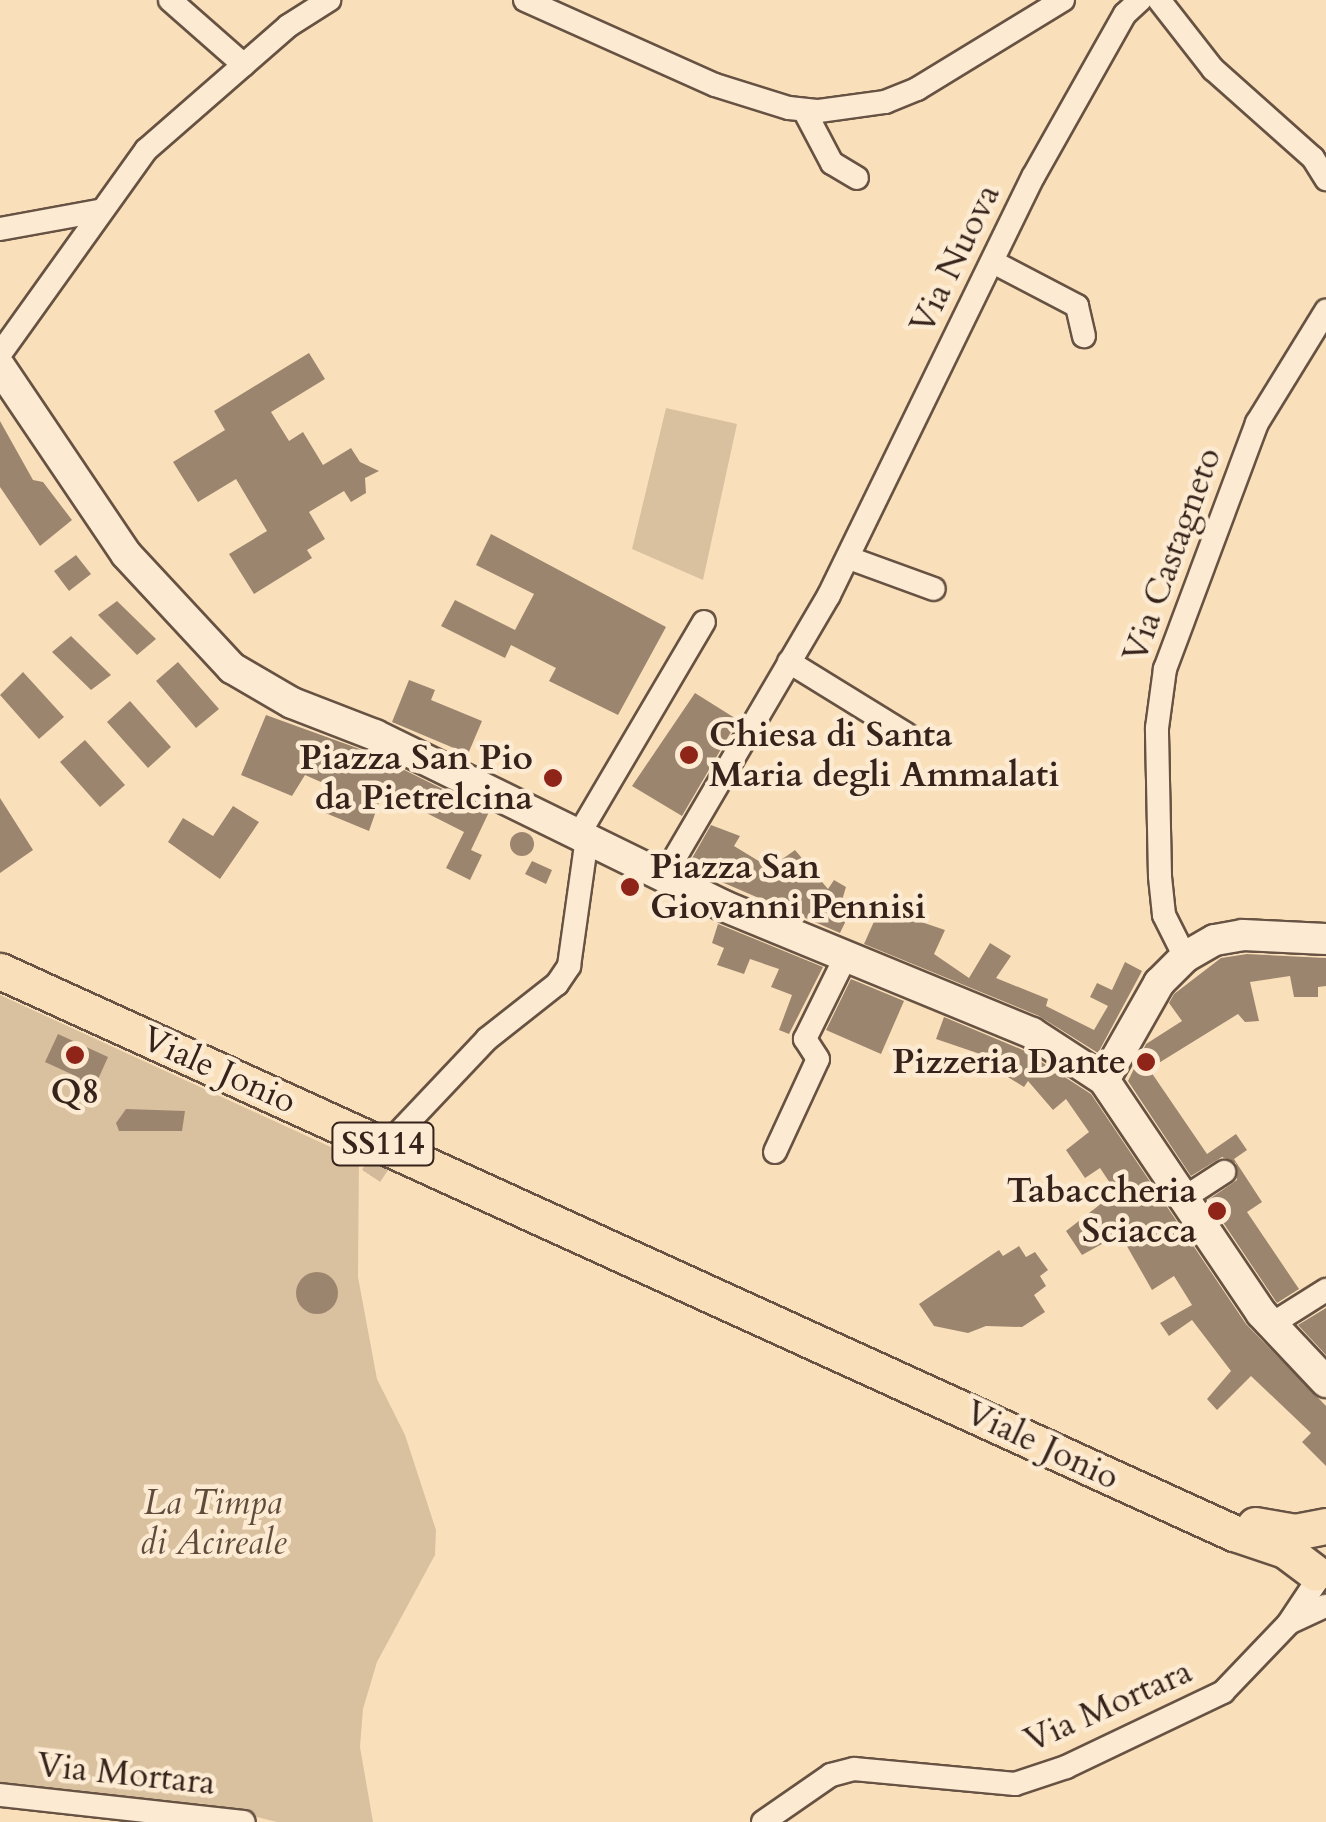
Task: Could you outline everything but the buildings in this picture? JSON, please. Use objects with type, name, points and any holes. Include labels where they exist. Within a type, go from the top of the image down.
[{"type":"main road","name":"Viale Jonio","points":[[0,971],[1234,1533],[1285,1550],[1321,1588]]},
{"type":"main road","name":"Viale Jonio","points":[[766,1318],[1246,1522],[1295,1532],[1326,1527]]},
{"type":"main road","points":[[1321,1588],[1316,1548],[1326,1527]]},
{"type":"street","points":[[170,0],[244,64]]},
{"type":"street","points":[[0,354],[146,150],[244,64],[329,0]]},
{"type":"street","points":[[525,0],[716,85],[804,110],[853,109],[917,89],[1063,0]]},
{"type":"street","name":"Via Nuova","points":[[663,878],[849,558],[992,262],[1088,79],[1140,0]]},
{"type":"street","points":[[1158,0],[1213,69],[1302,147],[1326,179]]},
{"type":"street","points":[[804,110],[832,163],[857,178]]},
{"type":"street","points":[[0,229],[100,211]]},
{"type":"street","points":[[992,262],[1077,306],[1084,336]]},
{"type":"street","name":"Via Castagneto","points":[[1184,957],[1164,915],[1160,876],[1157,728],[1165,669],[1257,422],[1326,312]]},
{"type":"street","points":[[0,367],[126,554],[232,668],[292,704],[375,735],[663,878],[1032,1033],[1104,1080],[1272,1324],[1326,1382]]},
{"type":"street","points":[[849,558],[934,589]]},
{"type":"street","points":[[402,1130],[466,1063],[557,984],[568,966],[583,836],[704,622]]},
{"type":"street","points":[[789,662],[906,734]]},
{"type":"street","points":[[1104,1080],[1159,983],[1184,957],[1215,940],[1244,935],[1326,939]]},
{"type":"street","points":[[775,1152],[818,1059],[805,1039],[846,956]]},
{"type":"street","points":[[1184,1198],[1224,1172]]},
{"type":"street","points":[[1272,1324],[1326,1290]]},
{"type":"street","name":"Via Mortara","points":[[762,1822],[831,1775],[854,1769],[1015,1784],[1037,1780],[1204,1705],[1321,1588]]},
{"type":"street","name":"Via Mortara","points":[[0,1795],[244,1822]]},
{"type":"green space","points":[[666,408],[737,424],[703,580],[632,549]]},
{"type":"green space","name":"La Timpa di Acireale","points":[[0,995],[359,1160],[358,1277],[377,1379],[405,1435],[436,1530],[435,1555],[377,1662],[363,1709],[360,1747],[373,1822],[277,1822],[205,1804],[0,1789]]},
{"type":"tunnel","points":[[371,1176],[397,1137]]},
{"type":"place","name":"Chiesa di Santa Maria degli Ammalati","points":[[689,755]]},
{"type":"place","name":"Piazza San Pio da Pietrelcina","points":[[553,778]]},
{"type":"place","name":"Piazza San Giovanni Pennisi","points":[[630,887]]},
{"type":"place","name":"Q8","points":[[75,1055]]},
{"type":"place","name":"Pizzeria Dante","points":[[1146,1062]]},
{"type":"place","name":"Tabaccheria Sciacca","points":[[1217,1211]]}]
